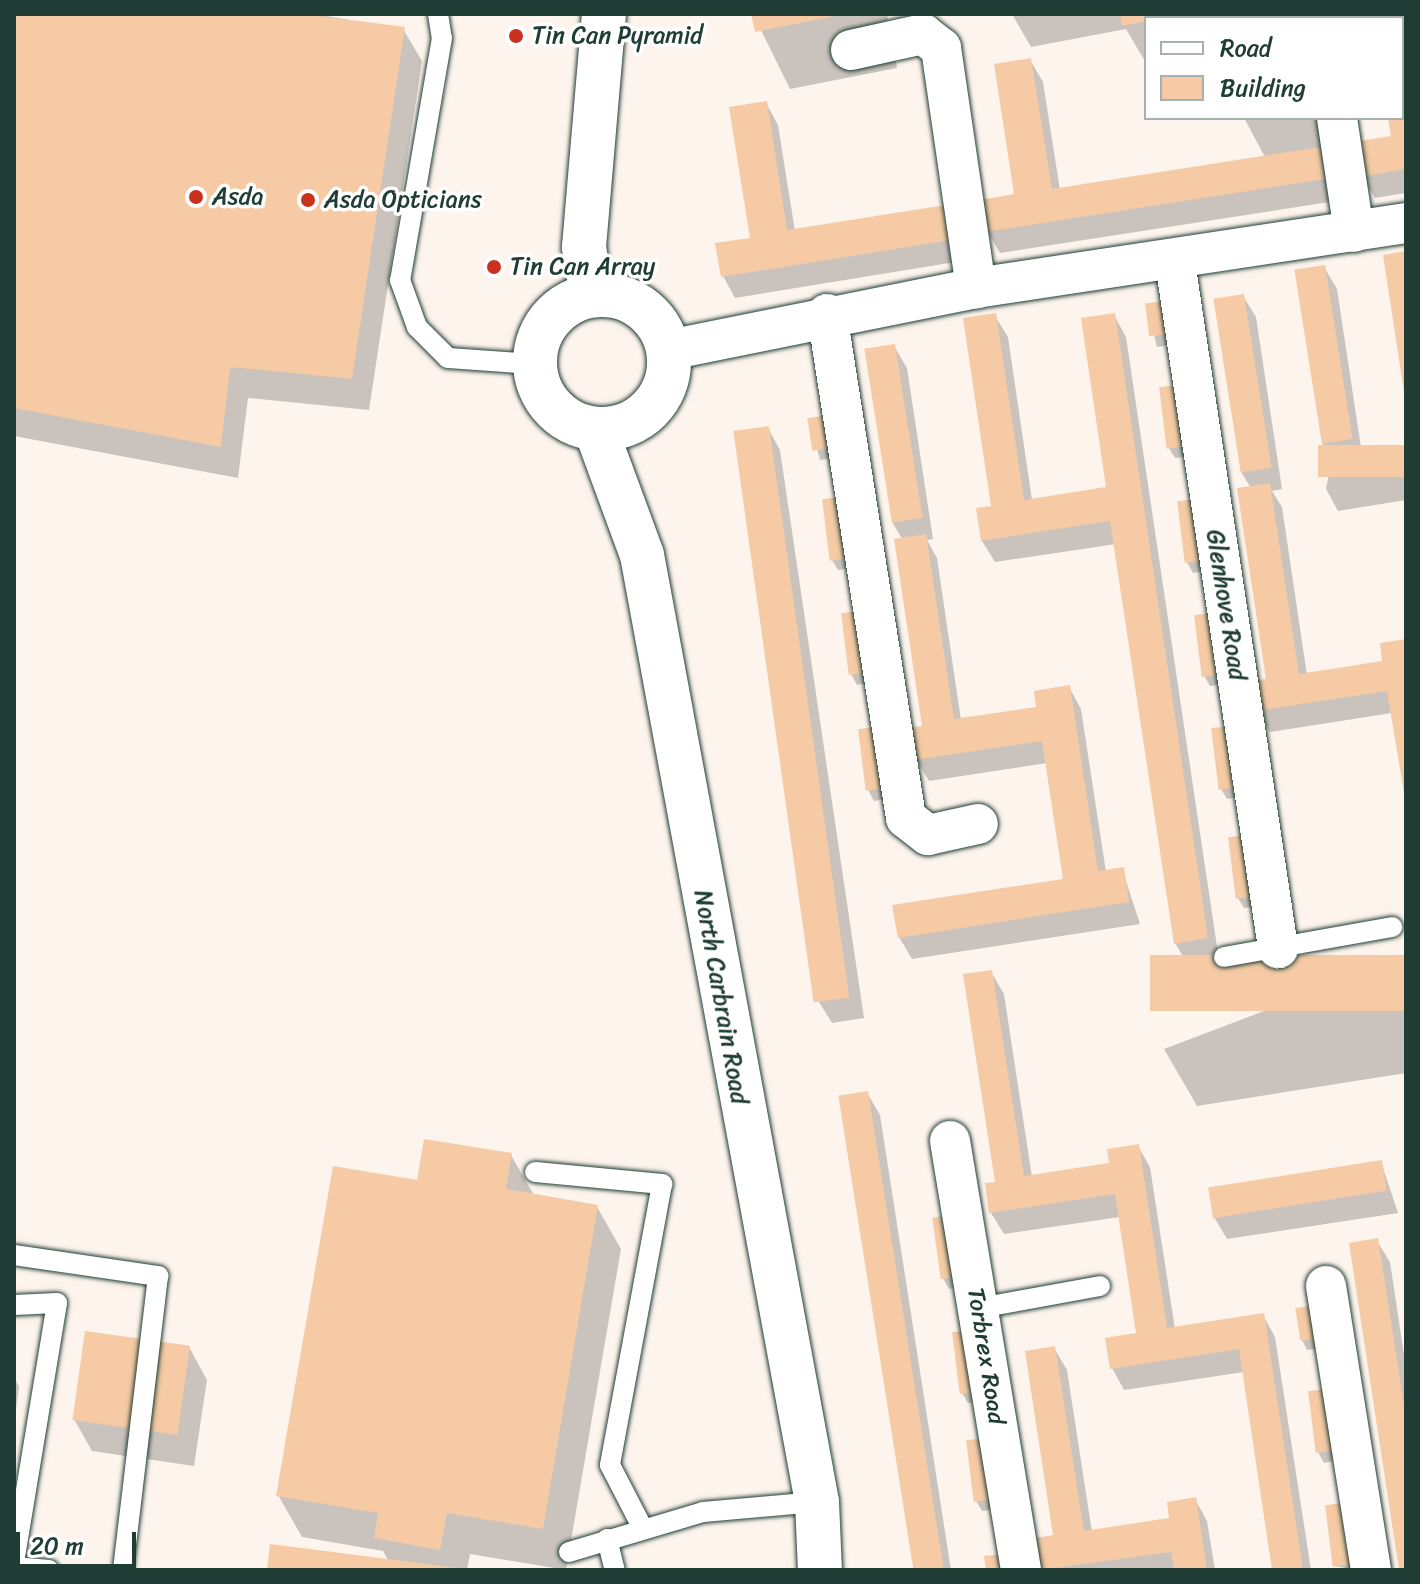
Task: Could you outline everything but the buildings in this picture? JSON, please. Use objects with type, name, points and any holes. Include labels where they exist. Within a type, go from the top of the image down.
[{"type":"street","points":[[592,295],[584,247],[604,14]]},
{"type":"street","points":[[600,61],[616,14]]},
{"type":"street","points":[[851,50],[923,34],[941,48],[976,288]]},
{"type":"street","points":[[1337,120],[1354,232]]},
{"type":"street","points":[[669,350],[827,314],[976,288],[1175,262],[1406,223]]},
{"type":"street","name":"Glenhove Road","points":[[1175,262],[1278,948]]},
{"type":"street","points":[[592,295],[633,302],[662,330],[669,350],[664,390],[652,408],[617,428],[596,430],[553,408],[534,364],[536,344],[557,312],[592,295]]},
{"type":"street","points":[[827,314],[906,818],[928,835],[978,824]]},
{"type":"street","name":"North Carbrain Road","points":[[596,430],[642,555],[817,1502],[820,1570]]},
{"type":"street","name":"Torbrex Road","points":[[950,1141],[1021,1570]]},
{"type":"street","points":[[1326,1286],[1371,1570]]},
{"type":"lane","points":[[438,14],[442,38],[400,280],[417,327],[448,358],[534,364]]},
{"type":"lane","points":[[1224,957],[1392,927]]},
{"type":"lane","points":[[535,1172],[662,1184],[610,1465],[642,1527]]},
{"type":"lane","points":[[14,1255],[158,1276],[123,1570]]},
{"type":"lane","points":[[979,1308],[1100,1286]]},
{"type":"lane","points":[[14,1305],[57,1303],[14,1566],[49,1570]]},
{"type":"lane","points":[[569,1552],[642,1527],[703,1512],[817,1502]]},
{"type":"lane","points":[[607,1539],[615,1570]]},
{"type":"place","name":"Tin Can Pyramid","points":[[516,36]]},
{"type":"place","name":"Asda","points":[[196,197]]},
{"type":"place","name":"Asda Opticians","points":[[308,200]]},
{"type":"place","name":"Tin Can Array","points":[[494,267]]}]
